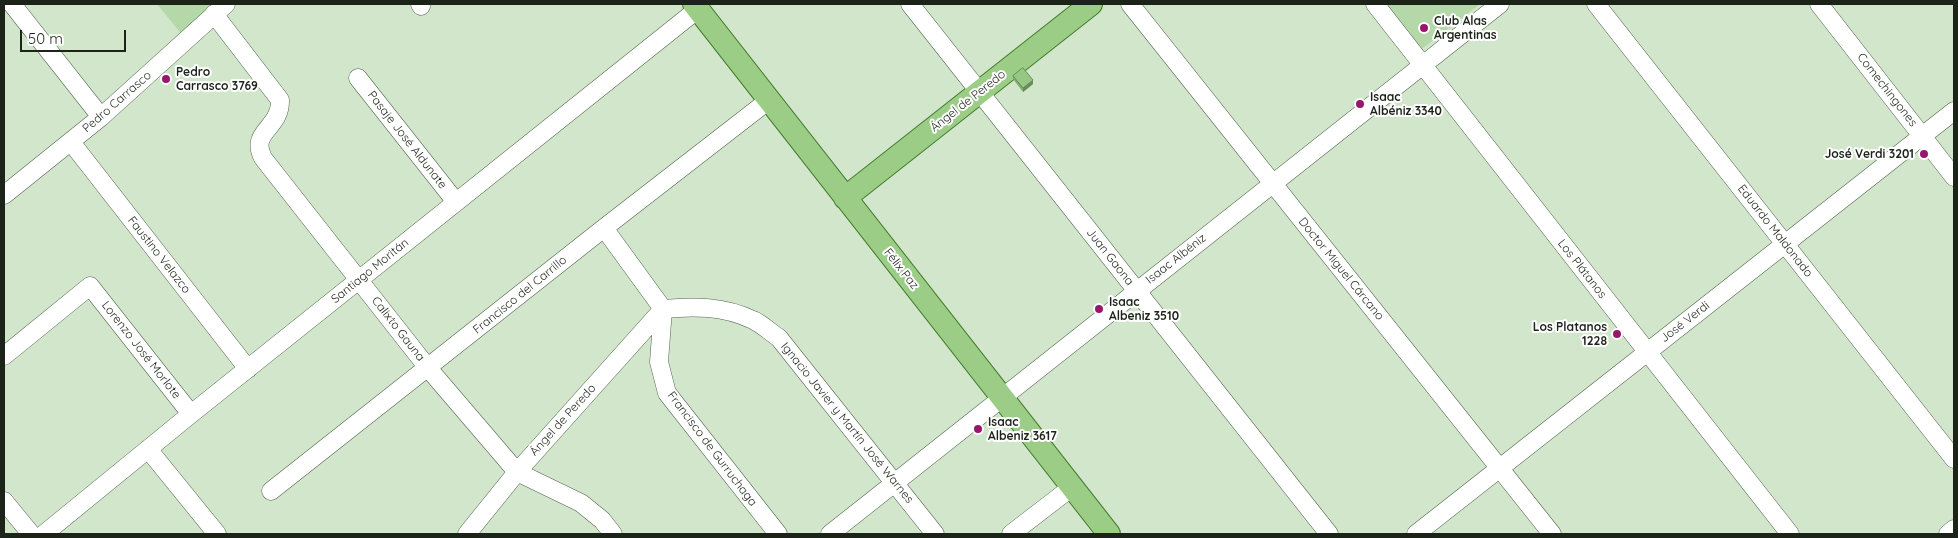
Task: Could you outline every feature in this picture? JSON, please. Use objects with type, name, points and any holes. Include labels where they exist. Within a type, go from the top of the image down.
[{"type":"main road","name":"Ángel de Peredo","points":[[845,198],[1091,4]]},
{"type":"main road","name":"Félix Paz","points":[[696,6],[1109,534]]},
{"type":"street","points":[[12,4],[101,117]]},
{"type":"street","name":"Juan Gaona","points":[[910,4],[1329,534]]},
{"type":"street","name":"Doctor Miguel Cárcano","points":[[1130,4],[1552,534]]},
{"type":"street","name":"Los Plátanos","points":[[1375,4],[1790,534]]},
{"type":"street","name":"Isaac Albéniz","points":[[830,534],[1500,4]]},
{"type":"street","name":"Eduardo Maldonado","points":[[1596,4],[1954,459]]},
{"type":"street","name":"Comechingones","points":[[1819,4],[1954,177]]},
{"type":"street","name":"Santiago Moritán","points":[[44,534],[696,6]]},
{"type":"street","name":"Pedro Carrasco","points":[[4,196],[101,117],[220,9]]},
{"type":"street","name":"Calixto Gauna","points":[[220,9],[280,100],[281,111],[277,119],[261,136],[259,150],[262,158],[428,368],[517,472],[580,503],[602,520],[614,534]]},
{"type":"street","name":"Pasaje José Aldunate","points":[[358,78],[456,202]]},
{"type":"street","name":"Francisco del Carrillo","points":[[271,491],[769,100]]},
{"type":"street","name":"José Verdi","points":[[1416,534],[1954,111]]},
{"type":"street","name":"Faustino Velazco","points":[[71,142],[248,369]]},
{"type":"street","points":[[604,228],[663,308]]},
{"type":"street","name":"Lorenzo José Morlote","points":[[4,356],[90,286],[191,414]]},
{"type":"street","name":"Ignacio Javier y Martín José Warnes","points":[[663,308],[708,307],[734,313],[754,321],[779,338],[935,534]]},
{"type":"street","name":"Ángel de Peredo","points":[[466,534],[517,472],[663,308]]},
{"type":"street","name":"Francisco de Gurruchaga","points":[[663,308],[659,362],[667,393],[778,534]]},
{"type":"street","points":[[148,449],[216,534]]},
{"type":"street","points":[[1011,534],[1072,487]]},
{"type":"street","points":[[4,501],[31,534]]},
{"type":"street","points":[[1948,534],[1954,529]]},
{"type":"green space","points":[[157,4],[219,4],[183,36]]},
{"type":"green space","name":"Club Alas Argentinas","points":[[1380,4],[1480,4],[1418,52]]},
{"type":"building","points":[[1023,68],[1033,80],[1023,88],[1013,76]]},
{"type":"place","name":"Club Alas Argentinas","points":[[1424,28]]},
{"type":"place","name":"Pedro Carrasco 3769","points":[[166,79]]},
{"type":"place","name":"Isaac Albéniz 3340","points":[[1360,104]]},
{"type":"place","name":"José Verdi 3201","points":[[1924,154]]},
{"type":"place","name":"Isaac Albeniz 3510","points":[[1099,309]]},
{"type":"place","name":"Los Platanos 1228","points":[[1617,334]]},
{"type":"place","name":"Isaac Albeniz 3617","points":[[978,429]]}]
